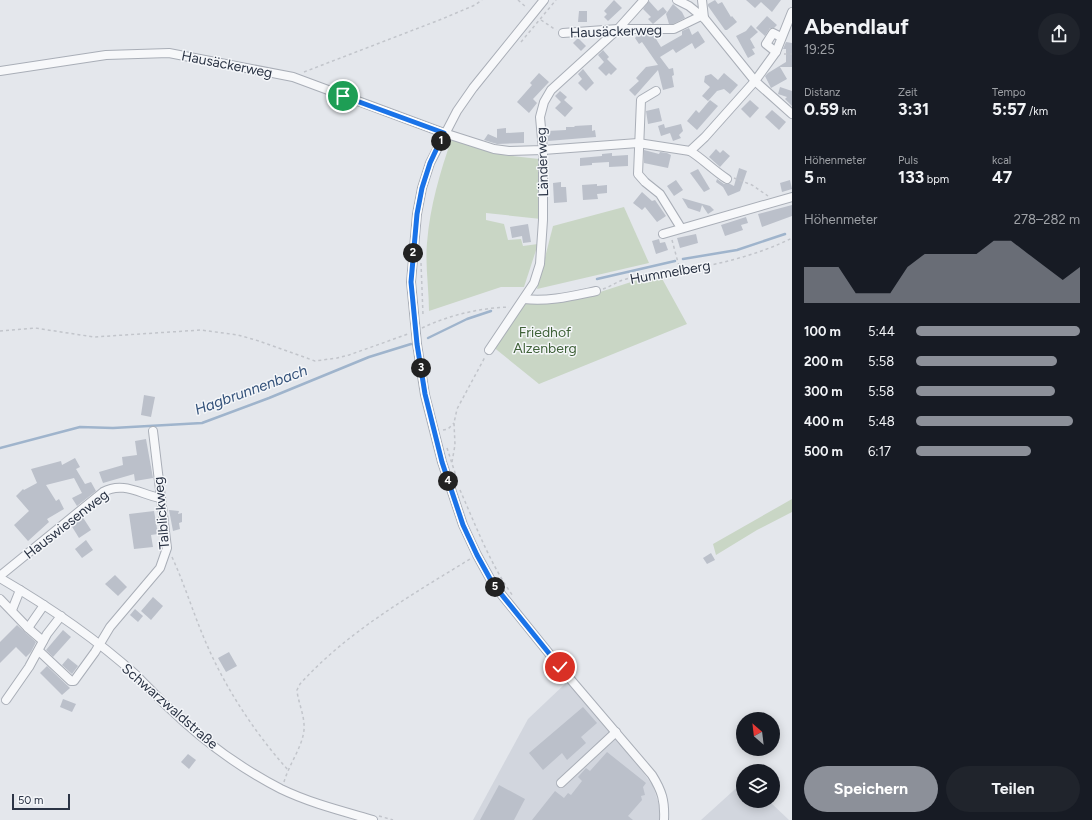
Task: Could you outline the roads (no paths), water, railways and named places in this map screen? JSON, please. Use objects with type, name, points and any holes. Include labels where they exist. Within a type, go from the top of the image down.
[{"type":"street","points":[[544,0],[537,16],[517,41],[473,88],[457,111],[444,133],[430,163],[422,188],[417,214],[411,282],[420,329],[425,394],[436,440],[463,525],[493,584],[560,667],[652,775],[660,788],[665,804],[664,820]]},
{"type":"street","name":"Länderweg","points":[[489,350],[522,303],[534,282],[540,264],[543,220],[543,150],[540,117],[544,102],[552,90],[618,29],[644,0]]},
{"type":"street","points":[[677,0],[689,6],[702,17],[755,81],[792,114]]},
{"type":"street","points":[[702,0],[702,17]]},
{"type":"street","points":[[727,178],[715,171],[703,158],[690,150],[705,137],[755,81],[776,52],[792,12]]},
{"type":"street","name":"Hausäckerweg","points":[[563,33],[618,29],[674,29],[702,17]]},
{"type":"street","points":[[776,52],[766,44],[773,33],[781,38]]},
{"type":"street","name":"Hausäckerweg","points":[[0,71],[106,55],[169,53],[293,77],[444,133],[473,141],[494,149],[509,151],[543,150],[638,143],[690,150]]},
{"type":"street","points":[[656,91],[641,100],[638,143],[638,174],[645,182],[660,194],[681,228]]},
{"type":"street","points":[[666,233],[792,197]]},
{"type":"street","points":[[522,303],[561,298],[596,291]]},
{"type":"street","name":"Talblickweg","points":[[39,650],[71,681],[74,681],[100,645],[110,626],[160,568],[167,548],[153,431]]},
{"type":"street","name":"Hauswiesenweg","points":[[0,577],[103,492],[110,488],[123,487],[160,498]]},
{"type":"street","name":"Schwarzwaldstraße","points":[[0,577],[61,616],[100,645],[135,675],[168,708],[201,737],[239,764],[281,789],[313,802],[373,820]]},
{"type":"street","points":[[12,610],[20,590]]},
{"type":"street","points":[[0,599],[28,628],[44,641]]},
{"type":"street","points":[[28,628],[44,605]]},
{"type":"street","points":[[6,700],[61,616]]},
{"type":"street","points":[[561,783],[616,732]]},
{"type":"waterway","name":"Hagbrunnenbach","points":[[683,259],[737,250],[785,234]]},
{"type":"waterway","name":"Hagbrunnenbach","points":[[597,279],[675,261]]},
{"type":"waterway","name":"Hagbrunnenbach","points":[[428,338],[467,319],[491,311]]},
{"type":"waterway","name":"Hagbrunnenbach","points":[[0,448],[80,427],[113,428],[202,423],[269,398],[369,357],[411,344]]},
{"type":"park label","name":"Friedhof Alzenberg","points":[[545,340]]}]
